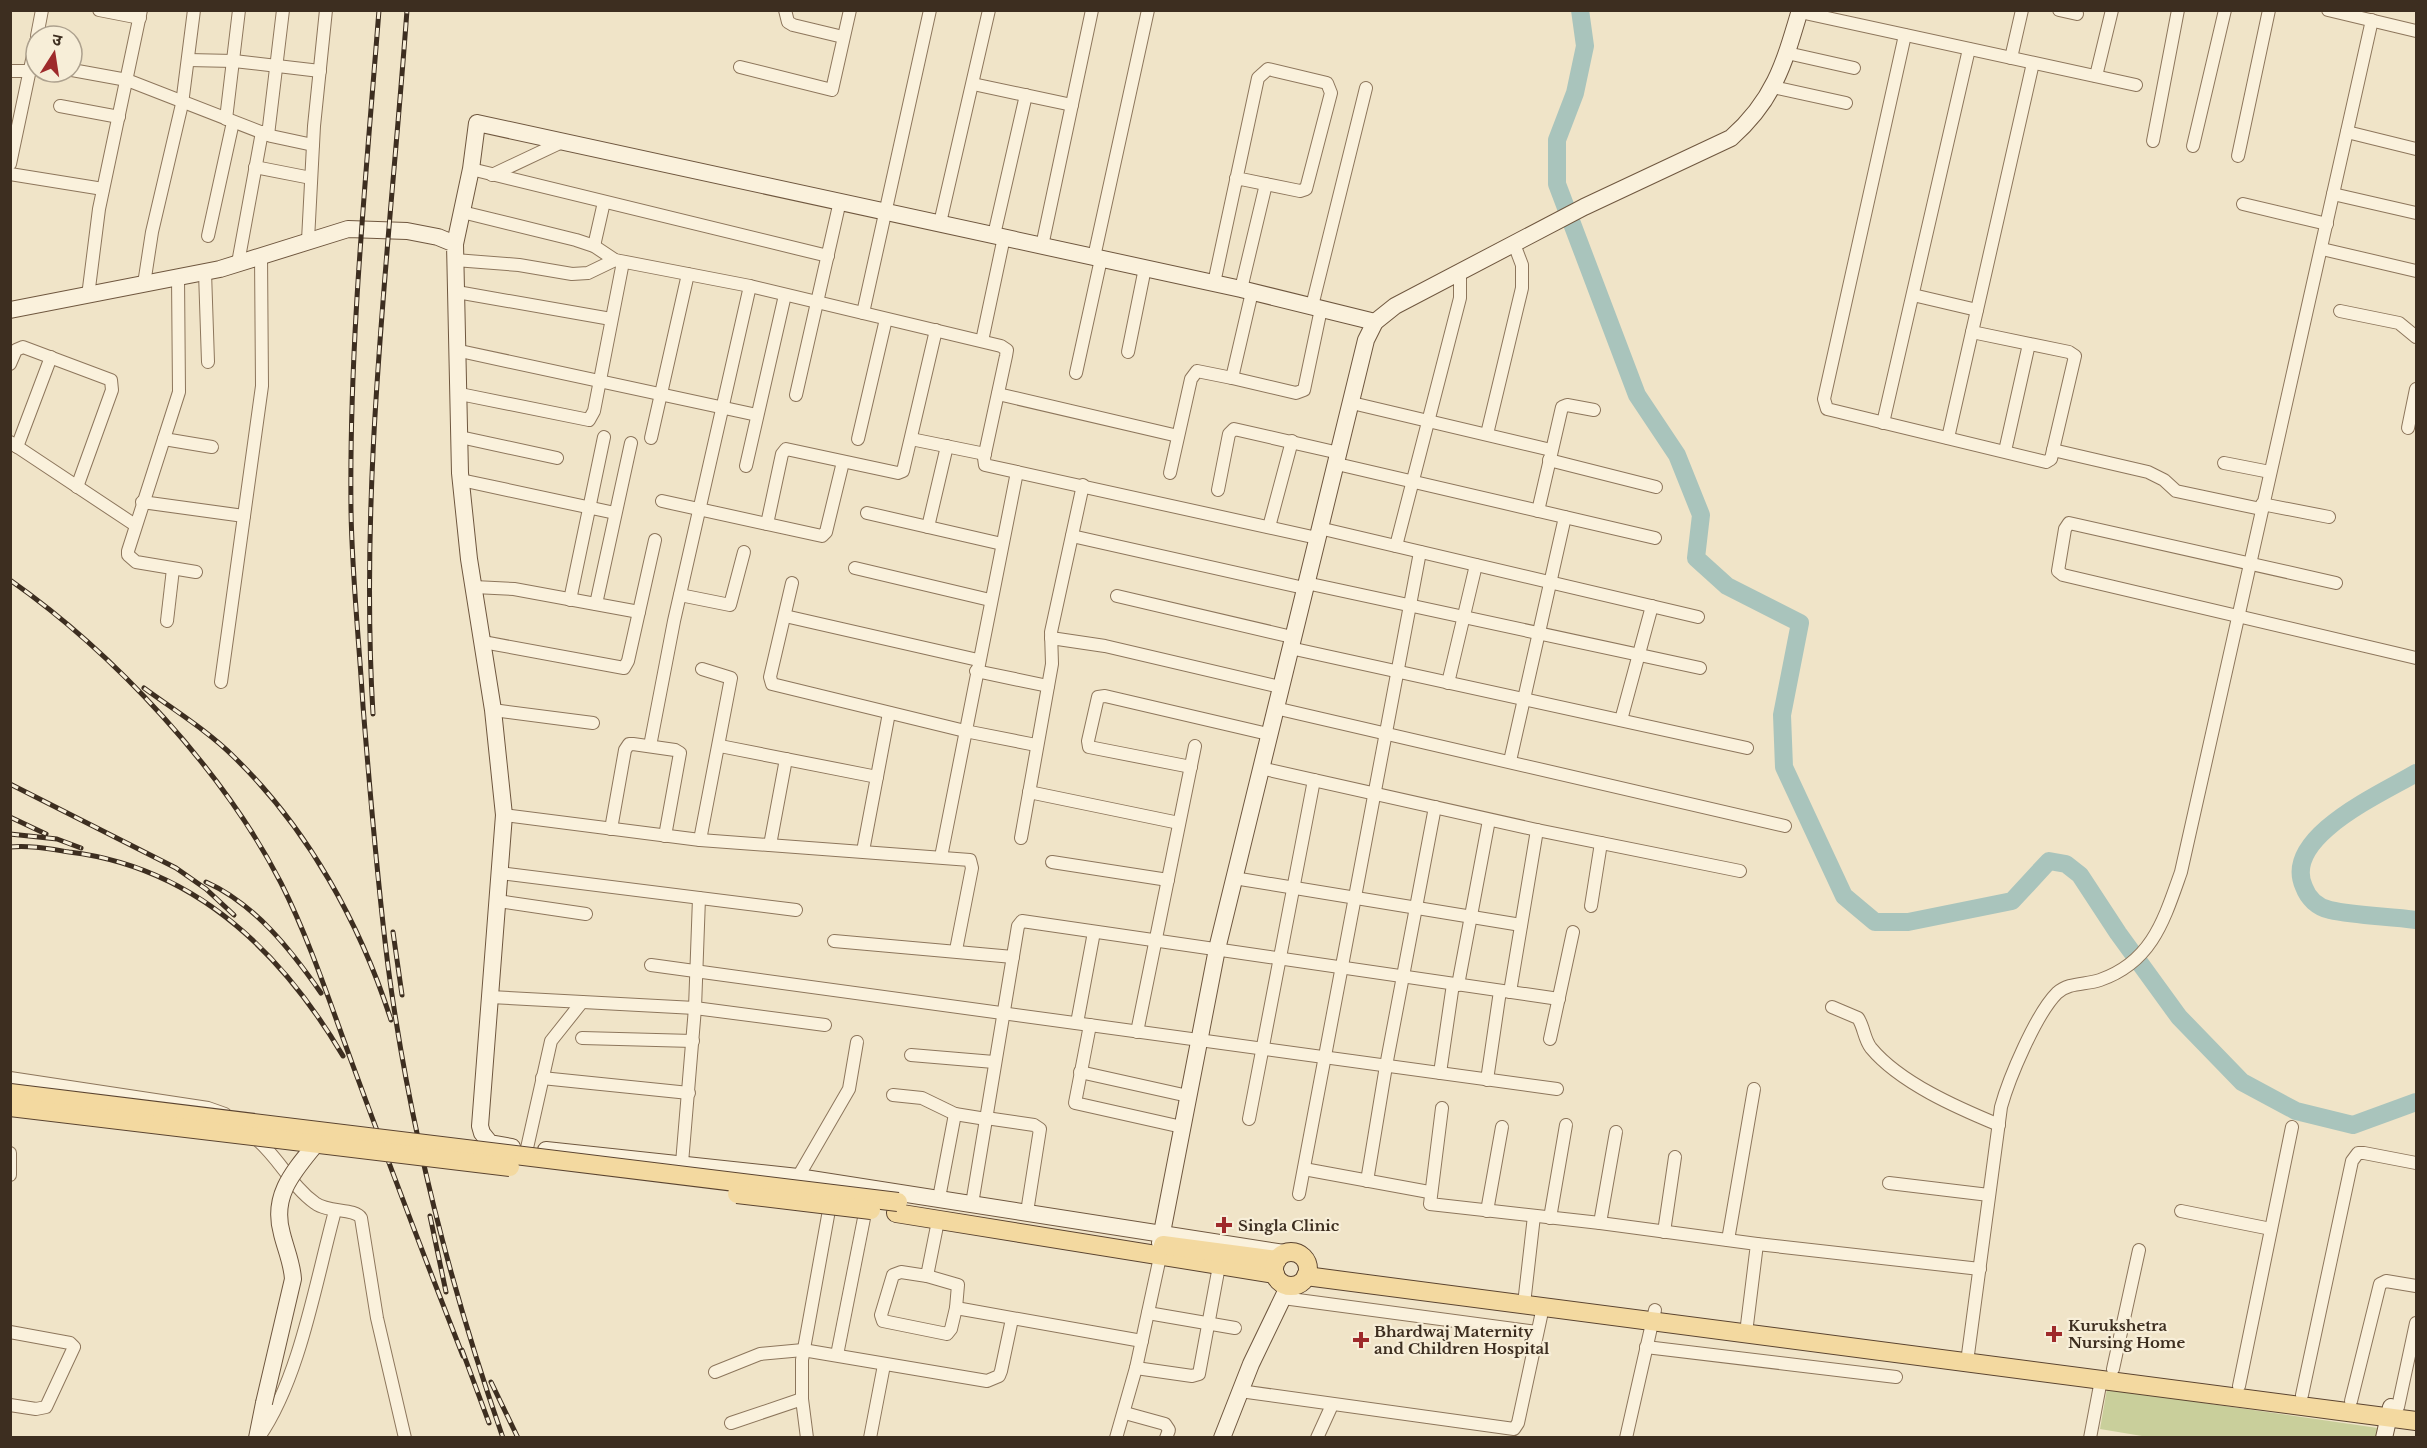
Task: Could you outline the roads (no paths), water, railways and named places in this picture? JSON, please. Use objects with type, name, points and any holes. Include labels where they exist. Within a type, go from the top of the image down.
[{"type":"main road","points":[[10,1093],[897,1208],[1161,1245],[1282,1274],[1302,1282],[1307,1270]]},
{"type":"main road","points":[[10,1107],[316,1144],[897,1208],[938,1221],[1161,1245],[1219,1266],[1282,1274]]},
{"type":"main road","points":[[1282,1274],[1296,1253],[1307,1270],[2107,1375],[2393,1410],[2416,1410]]},
{"type":"main road","points":[[1525,1299],[1543,1307],[1653,1315]]},
{"type":"main road","points":[[2107,1375],[2239,1386],[2351,1401],[2393,1410],[2416,1421]]},
{"type":"street","points":[[88,296],[92,254],[103,189],[140,14],[99,10]]},
{"type":"street","points":[[144,284],[152,232],[182,104],[194,10]]},
{"type":"street","points":[[208,236],[229,121],[239,10]]},
{"type":"street","points":[[238,263],[255,167],[265,134],[278,66],[284,10]]},
{"type":"street","points":[[308,240],[313,145],[326,10]]},
{"type":"street","points":[[785,10],[788,22],[793,25],[843,37]]},
{"type":"street","points":[[741,67],[832,90],[850,10]]},
{"type":"street","points":[[863,313],[930,10]]},
{"type":"street","points":[[940,223],[989,10]]},
{"type":"street","points":[[1041,246],[1092,10]]},
{"type":"street","points":[[1076,373],[1148,10]]},
{"type":"street","points":[[2011,58],[2022,10]]},
{"type":"street","points":[[2059,10],[2077,14]]},
{"type":"street","points":[[2096,76],[2112,10]]},
{"type":"street","points":[[2153,141],[2178,10]]},
{"type":"street","points":[[2193,146],[2225,10]]},
{"type":"street","points":[[2238,156],[2270,10]]},
{"type":"street","points":[[1116,1437],[1125,1413],[1148,1313],[1217,949],[1366,340],[1375,322],[1395,306],[1584,207],[1731,138],[1753,118],[1773,87],[1787,53],[1800,11],[2136,85]]},
{"type":"street","points":[[2328,11],[2379,18],[2416,31]]},
{"type":"street","points":[[1968,1356],[2001,1107],[2014,1067],[2057,994],[2071,985],[2092,983],[2128,968],[2143,955],[2153,941],[2181,872],[2237,614],[2347,132],[2379,18]]},
{"type":"street","points":[[1905,35],[1824,405],[1833,412],[2046,462],[2052,459],[2075,356],[2069,352],[1972,332]]},
{"type":"street","points":[[1883,423],[1969,49]]},
{"type":"street","points":[[1787,53],[1854,68]]},
{"type":"street","points":[[188,60],[234,61],[320,71]]},
{"type":"street","points":[[1948,438],[2032,63]]},
{"type":"street","points":[[1214,284],[1236,178],[1260,74],[1268,69],[1327,83],[1330,93],[1306,189],[1300,191],[1236,178]]},
{"type":"street","points":[[84,72],[127,80],[182,104],[265,134],[313,145]]},
{"type":"street","points":[[10,164],[27,84]]},
{"type":"street","points":[[973,84],[1072,105]]},
{"type":"street","points":[[1773,87],[1846,103]]},
{"type":"street","points":[[1170,473],[1193,374],[1202,372],[1296,393],[1304,390],[1316,307],[1366,88]]},
{"type":"street","points":[[982,341],[1026,95]]},
{"type":"street","points":[[60,106],[119,117]]},
{"type":"street","points":[[1161,1245],[1027,1212],[798,1177],[490,1143],[482,1133],[504,815],[493,710],[474,587],[461,480],[455,252],[471,170],[477,123],[1144,268],[1375,322]]},
{"type":"street","points":[[2347,132],[2416,149]]},
{"type":"street","points":[[492,175],[564,141]]},
{"type":"street","points":[[255,167],[311,178]]},
{"type":"street","points":[[471,170],[828,256]]},
{"type":"street","points":[[10,174],[103,189]]},
{"type":"street","points":[[1232,378],[1266,184]]},
{"type":"street","points":[[2334,194],[2416,213]]},
{"type":"street","points":[[796,395],[840,201]]},
{"type":"street","points":[[594,246],[604,202]]},
{"type":"street","points":[[2243,204],[2327,224]]},
{"type":"street","points":[[462,213],[594,246],[619,261],[750,286],[1000,346],[1006,350],[985,454],[985,465],[1269,527],[1396,546],[1698,617]]},
{"type":"street","points":[[10,310],[205,272],[348,229],[407,231],[438,237],[455,252],[573,274],[588,273],[619,261]]},
{"type":"street","points":[[1487,434],[1522,288],[1522,266],[1514,244]]},
{"type":"street","points":[[2322,249],[2416,271]]},
{"type":"street","points":[[221,682],[262,386],[261,255]]},
{"type":"street","points":[[460,394],[588,420],[594,411],[619,261]]},
{"type":"street","points":[[1128,352],[1144,268]]},
{"type":"street","points":[[205,272],[208,362]]},
{"type":"street","points":[[1396,546],[1460,298],[1460,272]]},
{"type":"street","points":[[651,438],[659,393],[688,274]]},
{"type":"street","points":[[178,277],[179,392],[142,502],[128,555],[136,562],[196,572]]},
{"type":"street","points":[[650,746],[680,595],[750,286]]},
{"type":"street","points":[[457,292],[611,319]]},
{"type":"street","points":[[746,466],[785,294]]},
{"type":"street","points":[[1913,295],[1977,310]]},
{"type":"street","points":[[2340,311],[2399,323],[2416,337]]},
{"type":"street","points":[[858,439],[886,319]]},
{"type":"street","points":[[767,524],[784,451],[790,449],[843,462],[901,472],[905,468],[936,330]]},
{"type":"street","points":[[2006,451],[2029,344]]},
{"type":"street","points":[[12,358],[21,347],[108,377],[114,384],[77,487]]},
{"type":"street","points":[[459,351],[757,415]]},
{"type":"street","points":[[51,357],[14,445],[135,525]]},
{"type":"street","points":[[2408,428],[2416,389]]},
{"type":"street","points":[[998,394],[1178,436]]},
{"type":"street","points":[[1352,403],[1487,434],[1656,487]]},
{"type":"street","points":[[1538,511],[1562,406],[1594,410]]},
{"type":"street","points":[[1218,490],[1231,431],[1238,428],[1292,441],[1414,482],[1655,538]]},
{"type":"street","points":[[460,436],[557,458]]},
{"type":"street","points":[[570,600],[604,437]]},
{"type":"street","points":[[164,439],[212,447]]},
{"type":"street","points":[[911,439],[985,454]]},
{"type":"street","points":[[1269,527],[1292,441]]},
{"type":"street","points":[[596,604],[631,443]]},
{"type":"street","points":[[928,527],[947,446]]},
{"type":"street","points":[[2053,450],[2148,472],[2164,480],[2176,491],[2329,517]]},
{"type":"street","points":[[662,501],[819,537],[825,535],[843,462]]},
{"type":"street","points":[[2224,463],[2270,472]]},
{"type":"street","points":[[941,857],[977,665],[1017,472]]},
{"type":"street","points":[[461,480],[615,513]]},
{"type":"street","points":[[1021,838],[1053,657],[1051,638],[1083,485]]},
{"type":"street","points":[[142,502],[244,516]]},
{"type":"street","points":[[867,513],[1002,544]]},
{"type":"street","points":[[1510,761],[1537,633],[1565,517]]},
{"type":"street","points":[[2336,583],[2073,523],[2066,524],[2059,574],[2237,614],[2416,658]]},
{"type":"street","points":[[1072,536],[1700,668]]},
{"type":"street","points":[[483,642],[624,668],[627,666],[655,540]]},
{"type":"street","points":[[680,595],[730,605],[744,552]]},
{"type":"street","points":[[1299,1194],[1420,552]]},
{"type":"street","points":[[1448,682],[1476,565]]},
{"type":"street","points":[[167,621],[172,568]]},
{"type":"street","points":[[855,568],[990,600]]},
{"type":"street","points":[[792,583],[770,677],[772,684],[965,731],[1036,745]]},
{"type":"street","points":[[474,587],[514,589],[639,612]]},
{"type":"street","points":[[1117,596],[1398,672],[1747,747]]},
{"type":"street","points":[[1622,720],[1652,606]]},
{"type":"street","points":[[785,616],[977,665],[1048,686]]},
{"type":"street","points":[[1051,638],[1105,646],[1280,687]]},
{"type":"street","points":[[700,840],[720,746],[731,678],[702,669]]},
{"type":"street","points":[[1191,767],[1089,747],[1088,741],[1098,697],[1104,696],[1268,734]]},
{"type":"street","points":[[1275,708],[1387,732],[1785,826]]},
{"type":"street","points":[[493,710],[593,723]]},
{"type":"street","points":[[863,851],[889,713]]},
{"type":"street","points":[[611,829],[626,747],[633,744],[650,746],[680,753],[665,836]]},
{"type":"street","points":[[720,746],[877,777]]},
{"type":"street","points":[[1137,1032],[1195,746]]},
{"type":"street","points":[[770,845],[786,759]]},
{"type":"street","points":[[1260,768],[1489,820],[1740,871]]},
{"type":"street","points":[[1249,1119],[1314,780]]},
{"type":"street","points":[[1029,792],[1179,823]]},
{"type":"street","points":[[1367,1181],[1386,1066],[1435,807]]},
{"type":"street","points":[[504,815],[700,840],[965,859],[972,863],[956,950]]},
{"type":"street","points":[[1440,1073],[1489,820]]},
{"type":"street","points":[[1487,1080],[1521,925],[1537,830]]},
{"type":"street","points":[[1592,906],[1601,843]]},
{"type":"street","points":[[1052,862],[1168,880]]},
{"type":"street","points":[[500,873],[796,909]]},
{"type":"street","points":[[1234,878],[1521,925]]},
{"type":"street","points":[[682,1163],[693,1041],[699,898]]},
{"type":"street","points":[[498,901],[586,914]]},
{"type":"street","points":[[972,1204],[1002,1013],[1018,926],[1022,921],[1558,999]]},
{"type":"street","points":[[1094,932],[1080,1072],[1074,1101],[1078,1105],[1182,1127]]},
{"type":"street","points":[[1550,1039],[1573,932]]},
{"type":"street","points":[[834,941],[956,950],[1013,957]]},
{"type":"street","points":[[651,964],[1557,1089]]},
{"type":"street","points":[[490,997],[695,1008],[825,1024]]},
{"type":"street","points":[[527,1148],[554,1035],[582,1002]]},
{"type":"street","points":[[1832,1007],[1858,1018],[1871,1047],[1890,1065],[1938,1096],[1999,1125]]},
{"type":"street","points":[[582,1038],[693,1041]]},
{"type":"street","points":[[798,1177],[849,1089],[857,1042]]},
{"type":"street","points":[[910,1055],[994,1062]]},
{"type":"street","points":[[1080,1072],[1188,1096]]},
{"type":"street","points":[[10,1078],[217,1110],[228,1116],[274,1154],[315,1204],[335,1211],[354,1212],[361,1218],[377,1318],[405,1437]]},
{"type":"street","points":[[542,1078],[689,1093]]},
{"type":"street","points":[[1728,1240],[1754,1089]]},
{"type":"street","points":[[893,1095],[922,1098],[955,1114],[1034,1125],[1040,1129],[1027,1212]]},
{"type":"street","points":[[1442,1108],[1428,1202],[1433,1205],[1980,1269]]},
{"type":"street","points":[[939,1198],[955,1114]]},
{"type":"street","points":[[1550,1218],[1566,1125]]},
{"type":"street","points":[[1487,1211],[1502,1127]]},
{"type":"street","points":[[2239,1386],[2292,1127]]},
{"type":"street","points":[[1600,1223],[1616,1132]]},
{"type":"street","points":[[258,1437],[293,1279],[292,1266],[279,1222],[281,1195],[286,1182],[316,1144]]},
{"type":"street","points":[[10,1153],[13,1158],[10,1175]]},
{"type":"street","points":[[2302,1395],[2352,1161],[2358,1153],[2364,1153],[2416,1163]]},
{"type":"street","points":[[1664,1232],[1675,1157]]},
{"type":"street","points":[[1304,1170],[1429,1192]]},
{"type":"street","points":[[807,1437],[802,1399],[803,1350],[834,1182]]},
{"type":"street","points":[[1889,1183],[1989,1195]]},
{"type":"street","points":[[837,1355],[870,1187]]},
{"type":"street","points":[[258,1437],[280,1400],[297,1352],[335,1211]]},
{"type":"street","points":[[2181,1211],[2271,1229]]},
{"type":"street","points":[[1525,1299],[1534,1216]]},
{"type":"street","points":[[927,1276],[938,1221]]},
{"type":"street","points":[[1747,1327],[1757,1244]]},
{"type":"street","points":[[2094,1437],[2107,1375],[2139,1250]]},
{"type":"street","points":[[1136,1368],[1196,1376],[1201,1371],[1219,1266]]},
{"type":"street","points":[[901,1272],[927,1276],[952,1281],[958,1285],[956,1308],[951,1329],[947,1334],[883,1321],[881,1315],[893,1275],[901,1272]]},
{"type":"street","points":[[1222,1437],[1282,1274],[1537,1332]]},
{"type":"street","points":[[2351,1401],[2380,1284],[2386,1281],[2416,1286]]},
{"type":"street","points":[[1240,1391],[1514,1429],[1518,1422],[1543,1307]]},
{"type":"street","points":[[956,1308],[1142,1341]]},
{"type":"street","points":[[1148,1313],[1235,1328]]},
{"type":"street","points":[[1626,1437],[1653,1315]]},
{"type":"street","points":[[715,1372],[760,1354],[803,1350],[987,1381],[994,1379],[1001,1371],[1012,1319]]},
{"type":"street","points":[[2384,1437],[2416,1323]]},
{"type":"street","points":[[10,1332],[70,1343],[74,1347],[46,1407],[36,1409],[10,1405]]},
{"type":"street","points":[[1646,1347],[1896,1377]]},
{"type":"street","points":[[870,1437],[884,1365]]},
{"type":"street","points":[[731,1423],[802,1399]]},
{"type":"street","points":[[1317,1437],[1332,1405]]},
{"type":"street","points":[[1125,1413],[1169,1426],[1166,1437]]},
{"type":"waterway","points":[[1580,10],[1585,46],[1575,93],[1557,140],[1557,184],[1637,395],[1677,455],[1701,515],[1696,558],[1727,586],[1800,623],[1782,715],[1784,767],[1844,896],[1875,922],[1908,922],[2012,901],[2049,861],[2066,864],[2080,875],[2118,933],[2179,1017],[2242,1082],[2296,1111],[2353,1125],[2416,1102]]},
{"type":"waterway","points":[[2416,773],[2360,805],[2321,834],[2307,851],[2301,869],[2306,891],[2321,907],[2351,914],[2416,920]]},
{"type":"railway","points":[[379,10],[359,260],[351,448],[353,559],[371,804],[388,966],[407,1085],[449,1264],[503,1438]]},
{"type":"railway","points":[[373,714],[370,626],[373,450],[407,10]]},
{"type":"railway","points":[[10,580],[88,642],[163,716],[229,798],[257,841],[281,883],[310,950],[463,1356]]},
{"type":"railway","points":[[144,688],[224,747],[261,785],[285,815],[329,879],[347,913],[364,948],[391,1020]]},
{"type":"railway","points":[[10,784],[176,868],[206,889],[234,915]]},
{"type":"railway","points":[[10,817],[46,834]]},
{"type":"railway","points":[[10,834],[57,839],[81,848]]},
{"type":"railway","points":[[10,847],[47,849],[114,861],[156,875],[195,895],[230,920],[262,949],[292,982],[319,1018],[343,1056]]},
{"type":"railway","points":[[206,882],[224,891],[256,915],[284,945],[321,993]]},
{"type":"railway","points":[[393,932],[402,995]]},
{"type":"railway","points":[[430,1216],[446,1292]]},
{"type":"railway","points":[[462,1350],[489,1423]]},
{"type":"railway","points":[[491,1382],[518,1438]]},
{"type":"place","name":"Singla Clinic","points":[[1224,1225]]},
{"type":"place","name":"Kurukshetra Nursing Home","points":[[2054,1334]]},
{"type":"place","name":"Bhardwaj Maternity and Children Hospital","points":[[1361,1340]]}]
